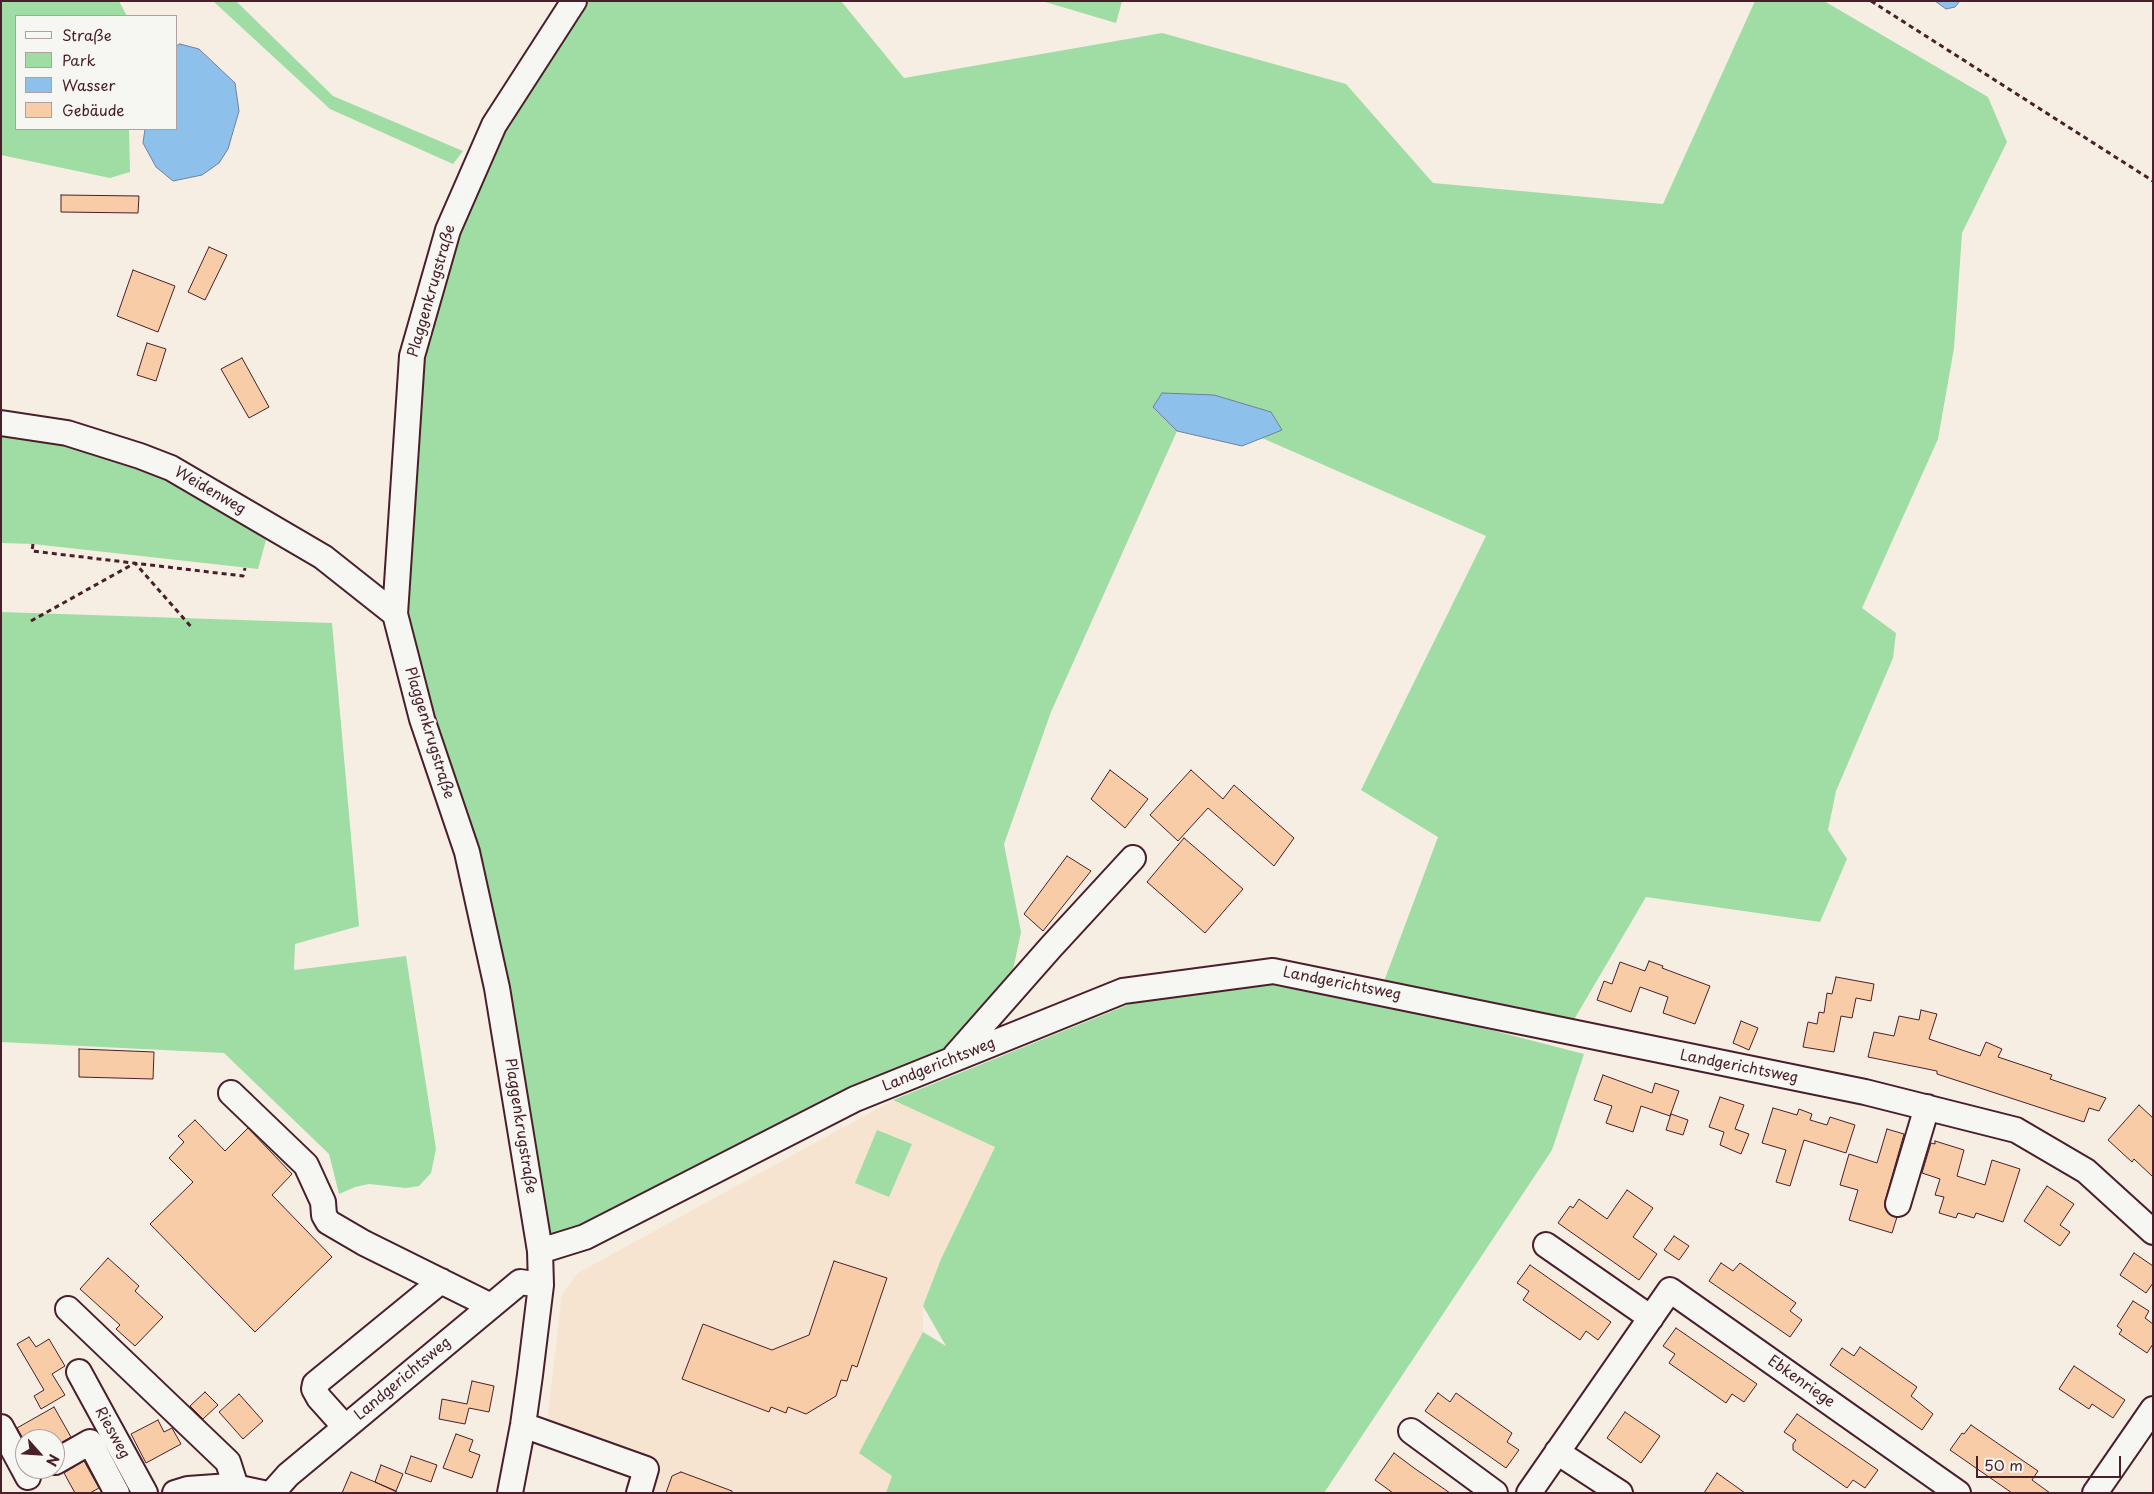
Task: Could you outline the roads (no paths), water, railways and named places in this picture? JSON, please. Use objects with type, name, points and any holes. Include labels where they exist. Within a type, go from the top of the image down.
[{"type":"street","name":"Plaggenkrugstraße","points":[[510,1493],[523,1425],[541,1285],[540,1251],[497,988],[468,852],[422,720],[395,614],[412,356],[445,239],[470,175],[494,125],[574,1]]},
{"type":"street","name":"Weidenweg","points":[[1,422],[67,433],[140,456],[170,468],[323,557],[395,614]]},
{"type":"street","points":[[952,1060],[1051,947],[1133,858]]},
{"type":"street","name":"Landgerichtsweg","points":[[540,1251],[585,1237],[855,1099],[1123,991],[1273,971],[1865,1092],[2016,1130],[2086,1171],[2153,1232]]},
{"type":"street","points":[[231,1093],[306,1165],[323,1202],[324,1215],[328,1222],[491,1306]]},
{"type":"street","points":[[1898,1204],[1927,1108]]},
{"type":"street","points":[[1546,1245],[1651,1318]]},
{"type":"street","points":[[345,1427],[319,1398],[314,1389],[315,1384],[441,1281]]},
{"type":"street","name":"Landgerichtsweg","points":[[272,1493],[288,1475],[520,1282],[541,1285]]},
{"type":"street","name":"Ebkenriege","points":[[1529,1493],[1670,1290],[1958,1493]]},
{"type":"street","points":[[68,1309],[228,1462],[236,1487]]},
{"type":"street","name":"Riesweg","points":[[79,1372],[146,1493]]},
{"type":"street","points":[[2095,1493],[2153,1410]]},
{"type":"street","points":[[523,1425],[646,1469],[639,1493]]},
{"type":"street","points":[[1,1427],[36,1480]]},
{"type":"street","points":[[1411,1431],[1495,1493]]},
{"type":"street","name":"Riesweg","points":[[65,1456],[90,1442],[117,1493]]},
{"type":"street","points":[[1557,1452],[1620,1493]]},
{"type":"street","points":[[175,1493],[188,1489],[230,1486],[263,1493]]},
{"type":"water","points":[[1935,1],[1960,1],[1955,7],[1946,9]]},
{"type":"water","points":[[178,45],[199,49],[235,83],[239,111],[228,149],[219,163],[202,175],[173,181],[156,167],[143,143],[145,130],[178,130]]},
{"type":"water","points":[[1162,393],[1214,395],[1271,412],[1282,430],[1242,446],[1177,431],[1153,407]]}]
